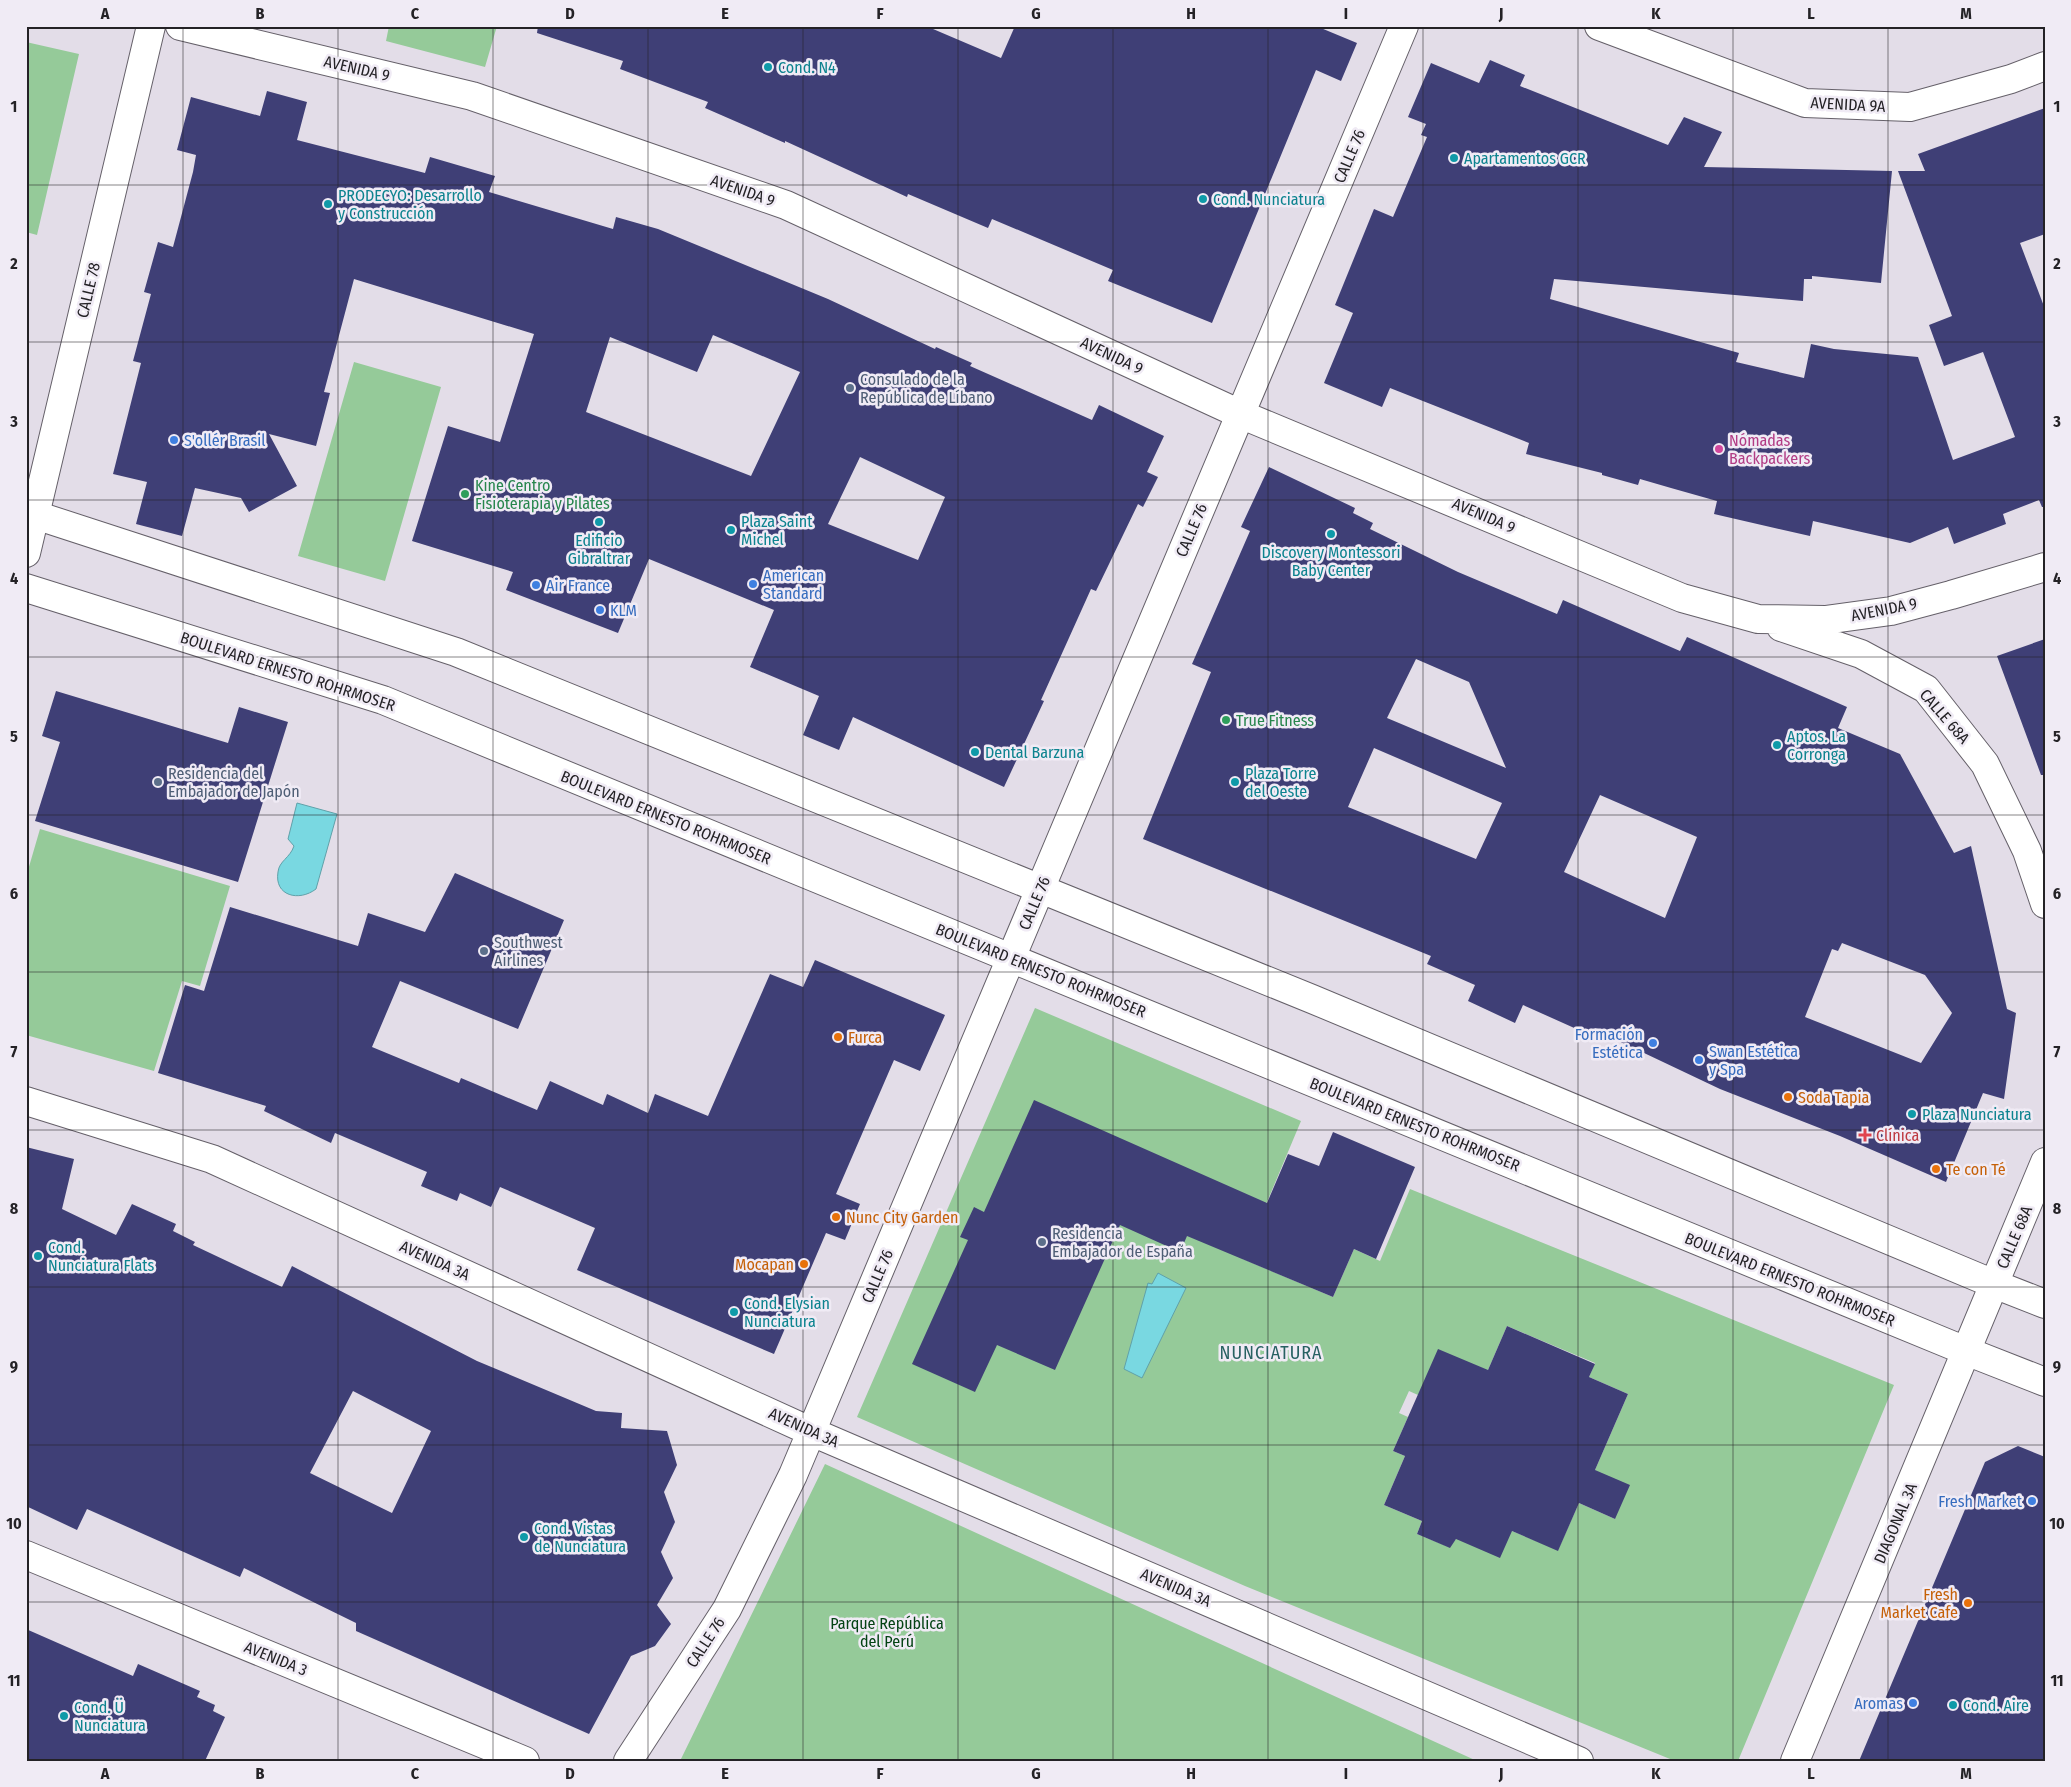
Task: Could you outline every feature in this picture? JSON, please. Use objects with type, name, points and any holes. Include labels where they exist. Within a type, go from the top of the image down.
[{"type":"street","name":"CALLE 78","points":[[26,553],[31,513],[151,26]]},
{"type":"street","name":"AVENIDA 9","points":[[180,26],[472,96],[786,205],[1240,414],[1682,598],[1758,619],[1825,620],[1891,611],[2045,566]]},
{"type":"street","name":"CALLE 76","points":[[628,1761],[727,1609],[793,1475],[1404,26]]},
{"type":"street","name":"AVENIDA 9A","points":[[1599,26],[1805,103],[1910,107],[2012,79],[2045,66]]},
{"type":"street","points":[[31,513],[456,652],[1321,1003],[2045,1304]]},
{"type":"street","name":"BOULEVARD ERNESTO ROHRMOSER","points":[[26,588],[383,700],[2045,1382]]},
{"type":"street","name":"CALLE 68A","points":[[1758,619],[1861,654],[1926,689],[1985,764],[2027,851],[2045,904]]},
{"type":"street","name":"AVENIDA 3A","points":[[26,1101],[212,1159],[812,1432],[1579,1761]]},
{"type":"street","name":"CALLE 68A","points":[[1994,1284],[2045,1162]]},
{"type":"street","name":"DIAGONAL 3A","points":[[1796,1761],[1994,1284]]},
{"type":"street","name":"AVENIDA 3","points":[[26,1555],[525,1761]]},
{"type":"green space","points":[[389,26],[497,26],[485,67],[386,41]]},
{"type":"green space","points":[[26,42],[79,54],[37,235],[26,232]]},
{"type":"green space","points":[[354,362],[441,387],[385,581],[298,556]]},
{"type":"green space","points":[[40,829],[230,886],[200,986],[182,981],[154,1071],[26,1035],[26,877]]},
{"type":"green space","points":[[1035,1008],[1301,1121],[1243,1259],[1333,1297],[1354,1249],[1380,1261],[1410,1189],[1894,1385],[1738,1761],[1675,1761],[1245,1586],[857,1417]],"holes":[[[1507,1326],[1595,1363],[1589,1377],[1628,1394],[1595,1470],[1615,1519],[1579,1503],[1558,1550],[1512,1531],[1456,1539],[1449,1547],[1417,1534],[1422,1521],[1384,1505],[1405,1456],[1393,1451],[1408,1417],[1399,1413],[1409,1391],[1418,1395],[1488,1370]]]},
{"type":"green space","name":"Parque República del Perú","points":[[825,1464],[1477,1761],[680,1761]]},
{"type":"water","points":[[297,803],[337,814],[316,889],[309,893],[295,896],[280,887],[278,872],[282,862],[290,854],[294,846],[288,839]]},
{"type":"water","points":[[1158,1273],[1186,1288],[1142,1378],[1124,1369],[1148,1283],[1152,1284]]},
{"type":"building","points":[[538,26],[926,26],[1001,58],[1015,26],[1316,26],[1357,43],[1341,81],[1316,70],[1212,323],[1108,281],[1113,270],[992,219],[988,228],[908,194],[907,197],[785,141],[785,143],[705,108],[708,102],[620,69],[623,61],[537,33]]},
{"type":"building","points":[[1490,60],[1525,75],[1520,86],[1668,145],[1684,117],[1722,132],[1704,167],[1892,171],[1881,283],[1812,276],[1812,279],[1804,279],[1803,301],[1554,279],[1550,299],[1739,353],[1736,362],[1804,378],[1811,344],[1834,349],[1918,357],[1953,460],[2015,437],[1983,352],[1944,366],[1929,325],[1952,316],[1898,171],[1925,171],[1918,154],[2045,108],[2045,234],[2020,243],[2045,309],[2045,507],[2042,507],[2039,500],[2003,514],[2006,524],[1954,544],[1948,527],[1910,543],[1813,521],[1810,536],[1714,514],[1717,501],[1640,479],[1638,485],[1602,475],[1602,473],[1526,454],[1529,443],[1390,388],[1382,407],[1324,383],[1353,313],[1335,305],[1374,209],[1393,217],[1427,137],[1421,135],[1426,124],[1408,117],[1431,63],[1479,83]]},
{"type":"building","points":[[267,91],[307,102],[297,140],[425,173],[430,157],[495,176],[489,192],[613,229],[616,217],[658,229],[828,299],[935,349],[936,347],[972,363],[970,366],[1092,420],[1099,405],[1164,436],[1147,472],[1158,477],[1143,507],[1138,504],[1096,591],[1091,589],[1041,700],[1044,701],[1004,787],[853,717],[839,750],[803,735],[819,696],[750,667],[774,610],[649,559],[618,633],[506,590],[513,572],[412,541],[448,426],[500,442],[534,334],[354,279],[324,392],[330,393],[316,446],[269,434],[297,486],[249,512],[241,498],[195,488],[182,536],[136,524],[147,482],[113,474],[141,363],[133,361],[151,294],[144,292],[158,242],[173,247],[193,172],[196,155],[177,150],[191,97],[260,116]],"holes":[[[713,335],[800,372],[751,476],[586,412],[610,337],[697,372]],[[860,457],[945,497],[918,560],[828,524]]]},
{"type":"building","points":[[1269,467],[1355,508],[1353,513],[1373,523],[1370,529],[1458,572],[1557,614],[1563,600],[1680,651],[1687,637],[1847,707],[1838,728],[1900,754],[1954,853],[1971,846],[2007,1009],[2016,1013],[2004,1099],[1983,1093],[1946,1182],[1840,1136],[1720,1089],[1604,1034],[1601,1040],[1523,1005],[1515,1023],[1468,1001],[1475,985],[1427,964],[1431,956],[1143,839],[1211,672],[1192,664],[1250,531],[1241,527]],"holes":[[[1416,659],[1469,682],[1506,768],[1387,718]],[[1374,748],[1502,803],[1476,859],[1348,807]],[[1600,795],[1697,837],[1665,918],[1564,872]],[[1842,943],[1925,975],[1952,1013],[1921,1063],[1805,1017],[1832,949],[1838,951]]]},
{"type":"building","points":[[2045,639],[2045,775],[2041,775],[1997,656]]},
{"type":"building","name":"Residencia del Embajador de Japón","points":[[56,691],[228,743],[239,707],[288,722],[238,882],[35,821],[60,742],[42,736]]},
{"type":"building","points":[[455,873],[564,920],[518,1029],[400,981],[372,1047],[459,1083],[461,1078],[537,1110],[550,1081],[603,1105],[607,1094],[648,1113],[655,1094],[708,1116],[770,974],[803,987],[815,960],[945,1015],[920,1071],[894,1060],[836,1194],[860,1204],[845,1240],[826,1233],[774,1354],[577,1270],[595,1228],[500,1187],[491,1207],[460,1193],[457,1201],[421,1186],[427,1172],[335,1133],[331,1143],[264,1111],[266,1106],[158,1073],[185,985],[204,991],[230,907],[358,946],[368,913],[425,932]]},
{"type":"building","name":"Residencia Embajador de España","points":[[1034,1100],[1267,1203],[1288,1154],[1319,1166],[1333,1132],[1415,1167],[1376,1259],[1354,1249],[1333,1297],[1187,1236],[1180,1252],[1120,1225],[1055,1370],[997,1345],[975,1392],[912,1364],[968,1240],[960,1237],[974,1207],[984,1212]]},
{"type":"building","points":[[26,1147],[74,1159],[62,1209],[116,1235],[132,1204],[176,1224],[173,1231],[195,1242],[193,1245],[282,1287],[292,1266],[477,1361],[596,1411],[622,1413],[621,1428],[667,1431],[677,1465],[664,1492],[675,1522],[661,1552],[673,1578],[657,1605],[671,1624],[655,1646],[631,1656],[589,1734],[356,1631],[356,1623],[244,1568],[240,1577],[87,1509],[77,1530],[26,1506]],"holes":[[[353,1391],[431,1431],[392,1513],[310,1473]]]},
{"type":"building","points":[[1507,1326],[1595,1364],[1589,1377],[1628,1394],[1595,1470],[1630,1485],[1615,1519],[1579,1503],[1558,1551],[1512,1531],[1500,1558],[1456,1539],[1450,1548],[1417,1534],[1422,1521],[1384,1505],[1405,1456],[1393,1451],[1438,1349],[1488,1370]]},
{"type":"building","points":[[2018,1446],[2045,1457],[2045,1761],[1859,1761],[1985,1462]]},
{"type":"building","points":[[26,1629],[133,1676],[138,1664],[200,1691],[197,1697],[215,1705],[213,1711],[225,1717],[205,1761],[26,1761]]},
{"type":"place","name":"Cond. N4","points":[[768,67]]},
{"type":"place","name":"Apartamentos GCR","points":[[1454,158]]},
{"type":"place","name":"Cond. Nunciatura","points":[[1203,199]]},
{"type":"place","name":"PRODECYO: Desarrollo y Construcción","points":[[328,204]]},
{"type":"place","name":"Consulado de la República de Líbano","points":[[850,388]]},
{"type":"place","name":"S'ollér Brasil","points":[[174,440]]},
{"type":"place","name":"Nómadas Backpackers","points":[[1719,449]]},
{"type":"place","name":"Kine Centro Fisioterapia y Pilates","points":[[465,494]]},
{"type":"place","name":"Edificio Gibraltrar","points":[[599,522]]},
{"type":"place","name":"Plaza Saint Michel","points":[[731,530]]},
{"type":"place","name":"Discovery Montessori Baby Center","points":[[1331,534]]},
{"type":"place","name":"American Standard","points":[[753,584]]},
{"type":"place","name":"Air France","points":[[536,585]]},
{"type":"place","name":"KLM","points":[[600,610]]},
{"type":"place","name":"True Fitness","points":[[1226,720]]},
{"type":"place","name":"Aptos. La Corronga","points":[[1777,745]]},
{"type":"place","name":"Dental Barzuna","points":[[975,752]]},
{"type":"place","name":"Residencia del Embajador de Japón","points":[[158,782]]},
{"type":"place","name":"Plaza Torre del Oeste","points":[[1235,782]]},
{"type":"place","name":"Southwest Airlines","points":[[484,951]]},
{"type":"place","name":"Furca","points":[[838,1037]]},
{"type":"place","name":"Formación Estética","points":[[1653,1043]]},
{"type":"place","name":"Swan Estética y Spa","points":[[1699,1060]]},
{"type":"place","name":"Soda Tapia","points":[[1788,1097]]},
{"type":"place","name":"Plaza Nunciatura","points":[[1912,1114]]},
{"type":"place","name":"Clínica","points":[[1865,1135]]},
{"type":"place","name":"Te con Té","points":[[1936,1169]]},
{"type":"place","name":"Nunc City Garden","points":[[836,1217]]},
{"type":"place","name":"Residencia Embajador de España","points":[[1042,1242]]},
{"type":"place","name":"Cond. Nunciatura Flats","points":[[38,1256]]},
{"type":"place","name":"Mocapan","points":[[804,1264]]},
{"type":"place","name":"Cond. Elysian Nunciatura","points":[[734,1312]]},
{"type":"place","name":"Fresh Market","points":[[2032,1501]]},
{"type":"place","name":"Cond. Vistas de Nunciatura","points":[[524,1537]]},
{"type":"place","name":"Fresh Market Cafe","points":[[1968,1603]]},
{"type":"place","name":"Aromas","points":[[1913,1703]]},
{"type":"place","name":"Cond. Aire","points":[[1953,1705]]},
{"type":"place","name":"Cond. Ü Nunciatura","points":[[64,1716]]},
{"type":"district","name":"NUNCIATURA","points":[[1271,1353]]}]
